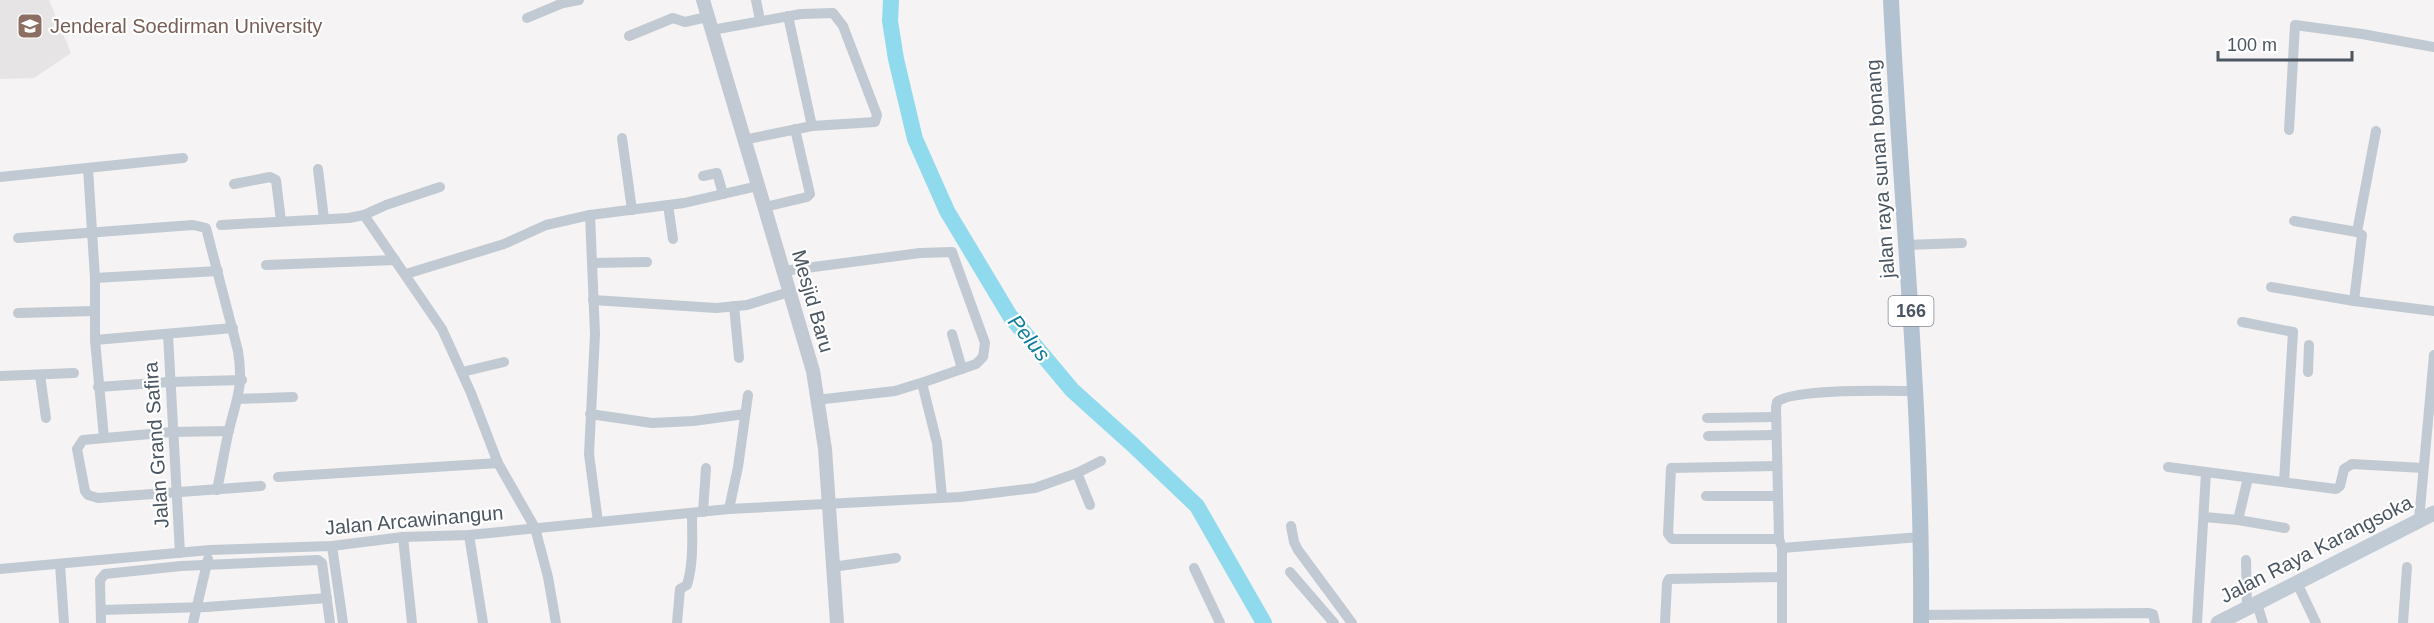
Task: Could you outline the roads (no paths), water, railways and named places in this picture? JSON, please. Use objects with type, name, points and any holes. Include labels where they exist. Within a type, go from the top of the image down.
[{"type":"main road","name":"jalan raya sunan bonang","points":[[1891,0],[1916,391],[1921,619]]},
{"type":"main road","name":"Jalan Raya Karangsoka","points":[[2218,623],[2434,513]]},
{"type":"street","points":[[528,18],[563,3],[579,0]]},
{"type":"street","name":"Mesjid Baru","points":[[703,0],[813,371],[825,449],[837,623]]},
{"type":"street","points":[[756,0],[760,20]]},
{"type":"street","points":[[629,36],[673,18],[687,22],[710,23],[826,12],[837,16],[877,115],[875,122],[812,126],[743,140]]},
{"type":"street","points":[[788,16],[812,126]]},
{"type":"street","points":[[2289,130],[2295,25],[2434,47]]},
{"type":"street","points":[[765,207],[807,197],[810,194],[795,129]]},
{"type":"street","points":[[2357,232],[2376,130]]},
{"type":"street","points":[[622,138],[632,210]]},
{"type":"street","points":[[0,177],[183,158]]},
{"type":"street","points":[[88,168],[95,278],[95,340],[104,438]]},
{"type":"street","points":[[318,169],[324,219]]},
{"type":"street","points":[[703,176],[717,173],[723,194]]},
{"type":"street","points":[[234,184],[270,177],[276,180],[281,221]]},
{"type":"street","points":[[406,274],[504,244],[546,225],[590,215],[668,205],[758,186]]},
{"type":"street","points":[[220,225],[349,218],[364,215],[440,187]]},
{"type":"street","points":[[668,205],[673,239]]},
{"type":"street","points":[[364,215],[442,329],[462,372],[498,463],[535,528],[548,577],[556,623]]},
{"type":"street","points":[[590,215],[594,360],[589,454],[598,522]]},
{"type":"street","points":[[2294,221],[2357,232],[2362,235],[2354,301]]},
{"type":"street","points":[[18,238],[199,225],[206,228],[233,328],[242,380],[217,490]]},
{"type":"street","points":[[1906,245],[1962,243]]},
{"type":"street","points":[[783,271],[952,252],[985,343],[981,360],[976,364],[922,383],[895,391],[816,400]]},
{"type":"street","points":[[266,265],[395,260]]},
{"type":"street","points":[[592,263],[647,262]]},
{"type":"street","points":[[95,278],[218,271]]},
{"type":"street","points":[[2271,287],[2434,311]]},
{"type":"street","points":[[593,300],[685,307],[734,306],[747,305],[789,292]]},
{"type":"street","points":[[734,306],[739,358]]},
{"type":"street","points":[[18,313],[94,311]]},
{"type":"street","points":[[2242,322],[2293,332],[2284,482]]},
{"type":"street","points":[[95,340],[233,328]]},
{"type":"street","points":[[952,334],[962,369]]},
{"type":"street","name":"Jalan Grand Safira","points":[[168,335],[180,553]]},
{"type":"street","points":[[2308,372],[2309,345]]},
{"type":"street","points":[[2419,520],[2434,355]]},
{"type":"street","points":[[2292,358],[2309,360]]},
{"type":"street","points":[[462,372],[504,362]]},
{"type":"street","points":[[0,376],[74,373]]},
{"type":"street","points":[[40,375],[46,418]]},
{"type":"street","points":[[98,387],[242,380]]},
{"type":"street","points":[[922,383],[937,443],[942,498]]},
{"type":"street","points":[[1782,623],[1775,435],[1777,402],[1790,396],[1916,391]]},
{"type":"street","points":[[729,509],[738,467],[748,395]]},
{"type":"street","points":[[238,399],[293,397]]},
{"type":"street","points":[[590,414],[652,423],[693,421],[745,414]]},
{"type":"street","points":[[1707,418],[1775,417]]},
{"type":"street","points":[[229,431],[172,432],[82,440],[77,446],[88,495],[98,498],[261,486]]},
{"type":"street","points":[[1708,436],[1775,435]]},
{"type":"street","name":"Jalan Arcawinangun","points":[[0,569],[210,550],[332,546],[403,537],[469,534],[729,509],[942,498],[1035,488],[1101,460]]},
{"type":"street","points":[[278,477],[498,463]]},
{"type":"street","points":[[2168,467],[2206,474],[2336,489],[2340,486],[2344,469],[2352,464],[2423,468]]},
{"type":"street","points":[[1776,466],[1671,468],[1668,534],[1672,539],[1780,544],[1920,537]]},
{"type":"street","points":[[677,623],[680,590],[687,585],[689,577],[706,468]]},
{"type":"street","points":[[1077,472],[1090,505]]},
{"type":"street","points":[[2197,623],[2206,474]]},
{"type":"street","points":[[2238,520],[2248,478]]},
{"type":"street","points":[[1706,496],[1777,495]]},
{"type":"street","points":[[2204,517],[2285,528]]},
{"type":"street","points":[[1291,526],[1298,550],[1352,623]]},
{"type":"street","points":[[469,534],[483,623]]},
{"type":"street","points":[[403,537],[412,623]]},
{"type":"street","points":[[332,546],[343,623]]},
{"type":"street","points":[[193,623],[195,606],[210,550]]},
{"type":"street","points":[[832,567],[896,558]]},
{"type":"street","points":[[101,623],[100,580],[105,574],[207,564],[318,560],[322,563],[330,623]]},
{"type":"street","points":[[2246,560],[2252,606],[2264,623]]},
{"type":"street","points":[[60,564],[64,623]]},
{"type":"street","points":[[2403,623],[2407,567]]},
{"type":"street","points":[[1194,568],[1220,623]]},
{"type":"street","points":[[1290,572],[1334,623]]},
{"type":"street","points":[[1665,623],[1669,579],[1782,577]]},
{"type":"street","points":[[2297,583],[2316,623]]},
{"type":"street","points":[[101,610],[327,598]]},
{"type":"street","points":[[1921,619],[2149,613],[2153,614],[2155,623]]},
{"type":"waterway","name":"Pelus","points":[[891,0],[890,21],[896,59],[915,139],[947,211],[1010,316],[1072,390],[1197,506],[1264,623]]},
{"type":"place","name":"Jenderal Soedirman University","points":[[30,26]]}]
